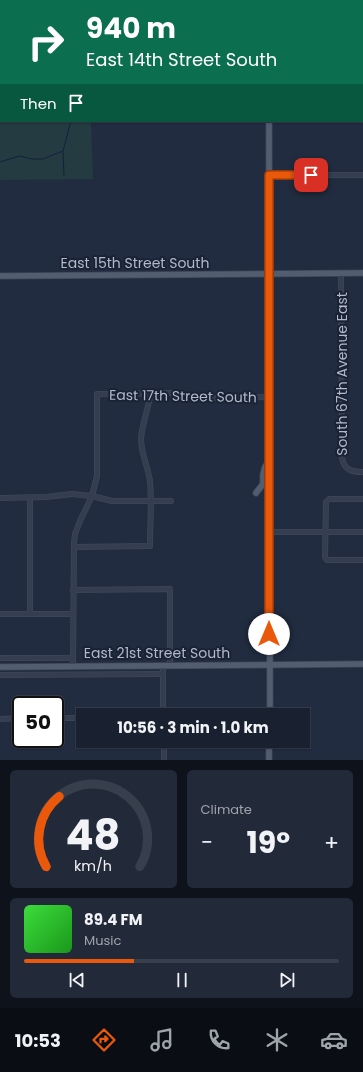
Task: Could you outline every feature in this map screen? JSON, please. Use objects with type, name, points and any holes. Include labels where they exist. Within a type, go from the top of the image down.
[{"type":"main road","points":[[269,122],[270,708]]},
{"type":"main road","name":"East 15th Street South","points":[[0,276],[363,273]]},
{"type":"main road","points":[[256,493],[263,484],[263,474],[269,460]]},
{"type":"main road","name":"East 21st Street South","points":[[0,667],[363,664]]},
{"type":"main road","points":[[270,748],[270,760]]},
{"type":"street","points":[[269,175],[363,175]]},
{"type":"street","name":"South 67th Avenue East","points":[[341,273],[342,458],[344,466],[350,471],[363,472]]},
{"type":"street","name":"East 17th Street South","points":[[92,496],[98,469],[98,394],[176,393],[202,398],[270,397]]},
{"type":"street","points":[[74,547],[150,546],[150,480],[141,439],[150,394]]},
{"type":"street","points":[[0,498],[30,498],[72,494],[92,496],[112,501],[171,501]]},
{"type":"street","points":[[73,666],[75,534],[92,496]]},
{"type":"street","points":[[30,498],[30,614]]},
{"type":"street","points":[[363,499],[327,500],[325,532],[325,557],[327,560],[363,560]]},
{"type":"street","points":[[269,532],[363,532]]},
{"type":"street","points":[[73,590],[170,589],[170,666]]},
{"type":"street","points":[[0,614],[73,614]]},
{"type":"street","name":"East 21st Street South","points":[[0,658],[73,658]]},
{"type":"street","points":[[163,666],[164,708]]},
{"type":"street","name":"East 21st Street South","points":[[0,675],[163,674]]},
{"type":"street","points":[[0,719],[12,718]]},
{"type":"street","points":[[64,718],[76,718]]},
{"type":"street","points":[[164,748],[164,760]]},
{"type":"green space","points":[[0,122],[91,122],[93,179],[0,180]]},
{"type":"waterway","points":[[64,176],[63,151],[71,122]]},
{"type":"waterway","points":[[0,162],[19,156],[32,159],[43,159],[63,151]]},
{"type":"route","points":[[269,634],[269,175],[311,175]]}]
